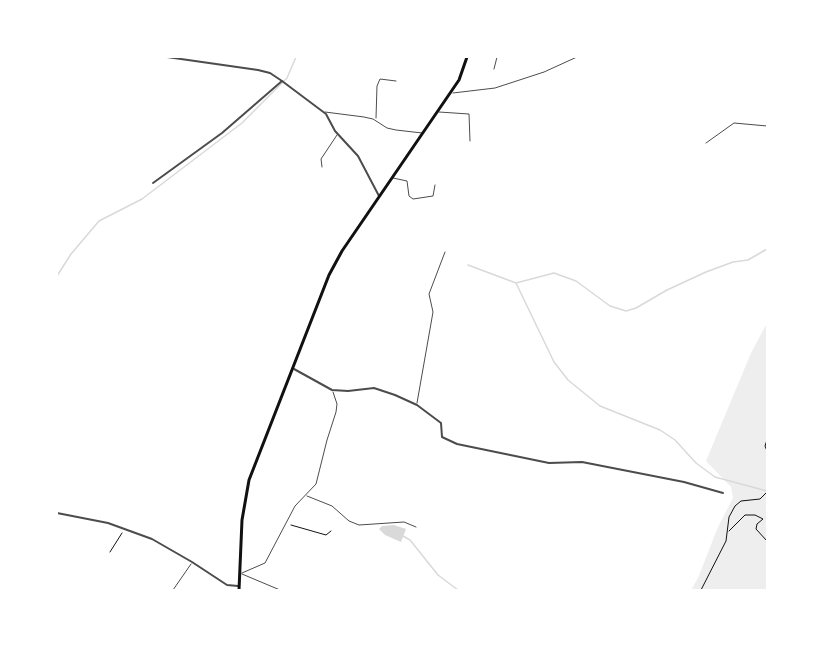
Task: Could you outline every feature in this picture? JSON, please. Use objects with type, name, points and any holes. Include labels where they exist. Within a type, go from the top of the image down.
[{"type":"main road","points":[[239,588],[247,487],[329,275],[342,251],[451,93],[463,73],[467,57]]},
{"type":"street","points":[[168,57],[270,73],[326,114],[338,133],[358,156],[379,196]]},
{"type":"street","points":[[153,183],[222,133],[283,82]]},
{"type":"street","points":[[294,369],[332,390],[374,388],[417,405],[441,423],[442,437],[456,444],[549,462],[582,462],[684,482],[723,493]]},
{"type":"street","points":[[57,513],[108,523],[152,539],[227,585],[239,588]]},
{"type":"lane","points":[[494,69],[496,57]]},
{"type":"lane","points":[[451,93],[495,88],[544,72],[577,57]]},
{"type":"lane","points":[[375,120],[377,86],[380,79],[396,81]]},
{"type":"lane","points":[[437,111],[469,114],[470,141]]},
{"type":"lane","points":[[323,112],[375,120],[387,128],[422,133]]},
{"type":"lane","points":[[706,143],[734,123],[767,126]]},
{"type":"lane","points":[[322,167],[321,159],[338,133]]},
{"type":"lane","points":[[391,178],[407,181],[409,196],[413,199],[433,196],[435,184]]},
{"type":"lane","points":[[417,405],[433,312],[429,294],[445,252]]},
{"type":"lane","points":[[240,573],[265,563],[295,506],[316,484],[336,412],[337,404],[332,390]]},
{"type":"lane","points":[[305,496],[332,506],[349,521],[359,525],[404,522],[416,527]]},
{"type":"lane","points":[[173,590],[192,562]]},
{"type":"lane","points":[[240,573],[280,590]]},
{"type":"path","points":[[767,440],[765,446],[767,451]]},
{"type":"path","points":[[701,590],[726,541],[729,517],[735,506],[741,501],[760,499],[767,492]]},
{"type":"path","points":[[728,532],[745,515],[755,515],[763,519],[757,524],[756,530],[767,542],[767,546]]},
{"type":"path","points":[[286,524],[326,535],[331,531]]},
{"type":"path","points":[[110,552],[125,529]]},
{"type":"shaded area","points":[[767,323],[767,590],[691,590],[733,498],[731,487],[706,461],[751,353]]},
{"type":"shaded area","points":[[394,525],[406,529],[401,542],[385,535],[379,529],[382,526]]},
{"type":"waterway","points":[[57,276],[71,254],[99,221],[142,199],[242,123],[287,78],[296,57]]},
{"type":"waterway","points":[[516,283],[554,273],[576,281],[610,306],[626,311],[706,272],[733,262],[748,260],[767,249]]},
{"type":"waterway","points":[[468,265],[516,283],[554,362],[568,380],[600,406],[660,430],[675,440],[696,463],[715,477],[767,491]]},
{"type":"waterway","points":[[403,536],[410,540],[438,575],[458,590]]}]
